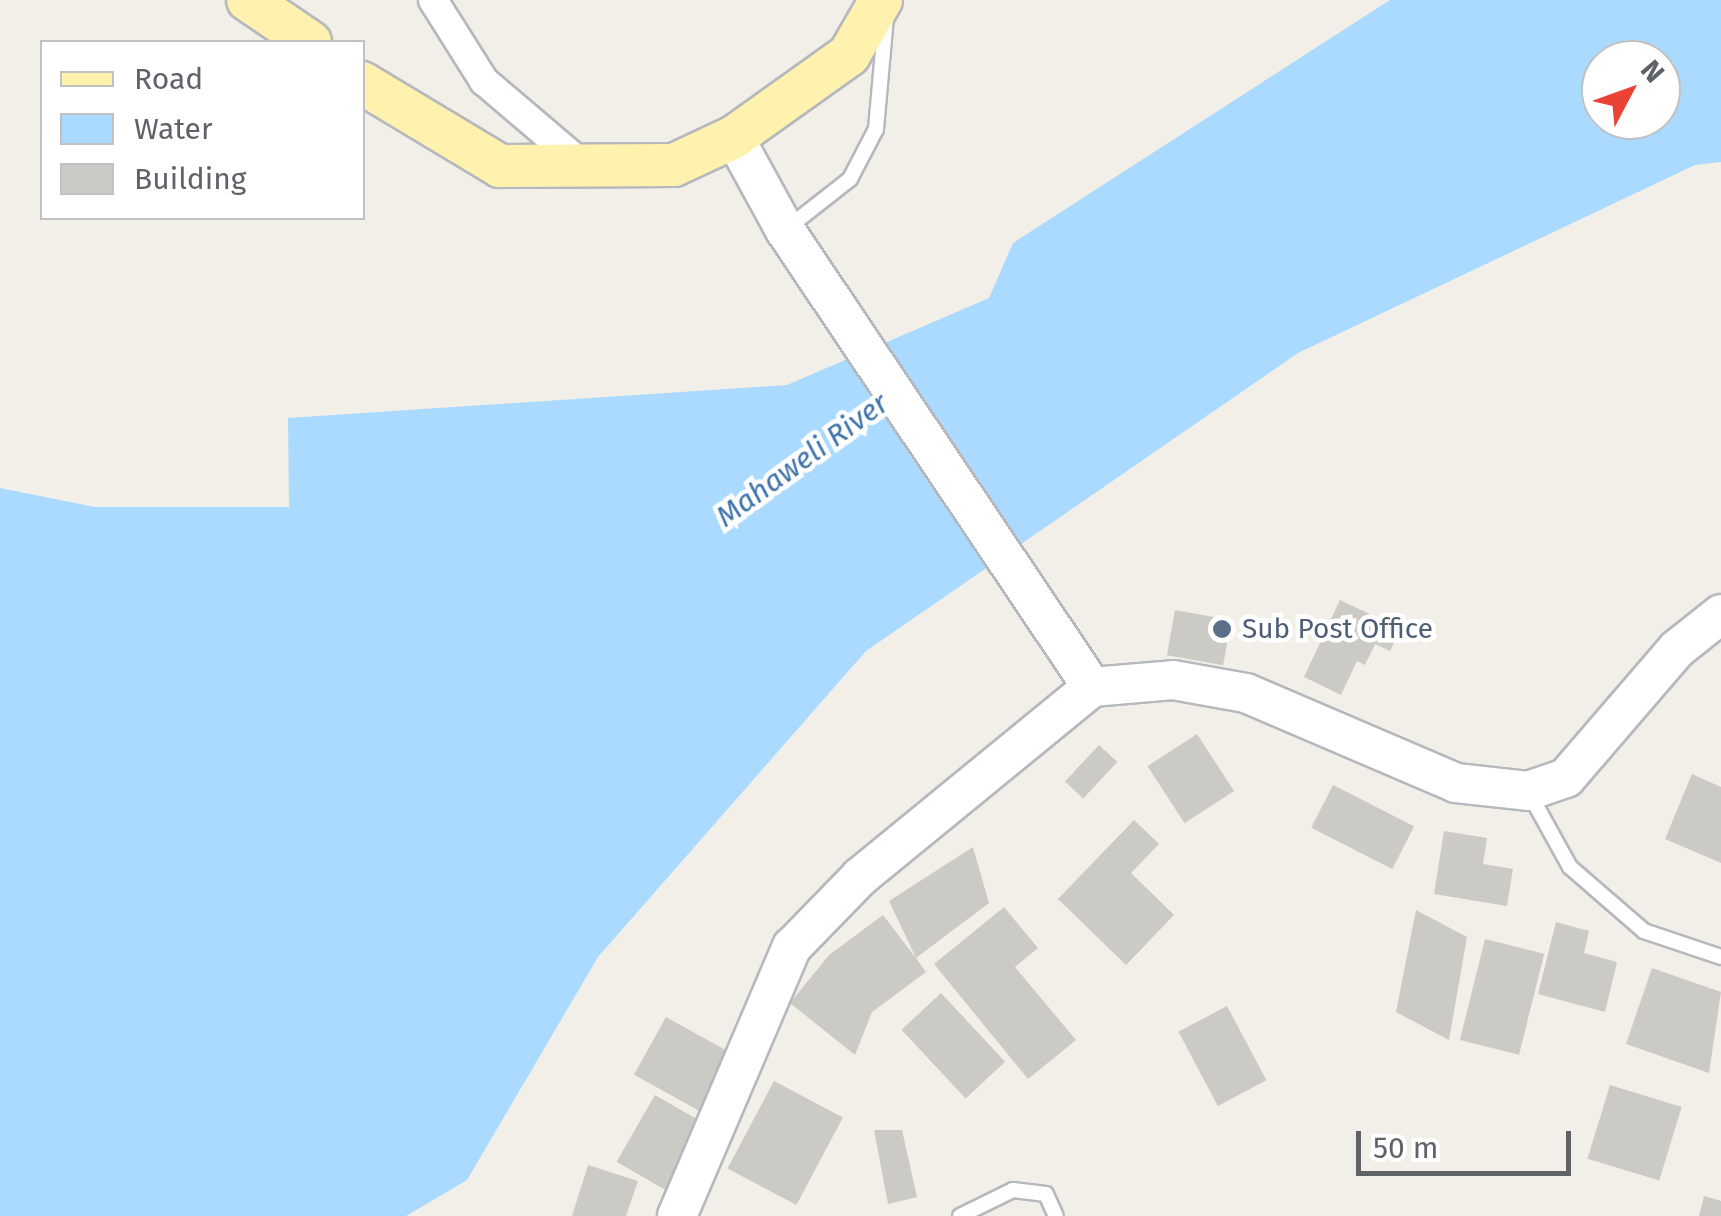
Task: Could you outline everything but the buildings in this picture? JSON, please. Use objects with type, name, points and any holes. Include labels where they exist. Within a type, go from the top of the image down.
[{"type":"main road","points":[[248,0],[307,40]]},
{"type":"main road","points":[[365,86],[500,166],[592,172],[674,165],[734,137],[849,55],[883,0]]},
{"type":"street","points":[[434,0],[484,82],[592,172]]},
{"type":"street","points":[[734,137],[793,241],[1039,600],[1092,687]]},
{"type":"street","points":[[677,1216],[792,946],[860,877],[1092,687],[1172,680],[1246,693],[1456,783],[1528,791],[1566,778],[1678,649],[1721,614]]},
{"type":"lane","points":[[793,241],[850,179],[876,129],[883,0]]},
{"type":"lane","points":[[1528,791],[1570,867],[1644,932],[1721,957]]},
{"type":"lane","points":[[960,1216],[1013,1190],[1046,1194],[1056,1216]]},
{"type":"water","name":"Mahaweli River","points":[[1390,0],[1721,0],[1721,162],[1695,165],[1298,353],[866,651],[598,957],[467,1180],[406,1216],[0,1216],[0,488],[95,507],[289,507],[288,418],[787,385],[989,298],[1013,243]]},
{"type":"place","name":"Sub Post Office","points":[[1222,629]]}]
